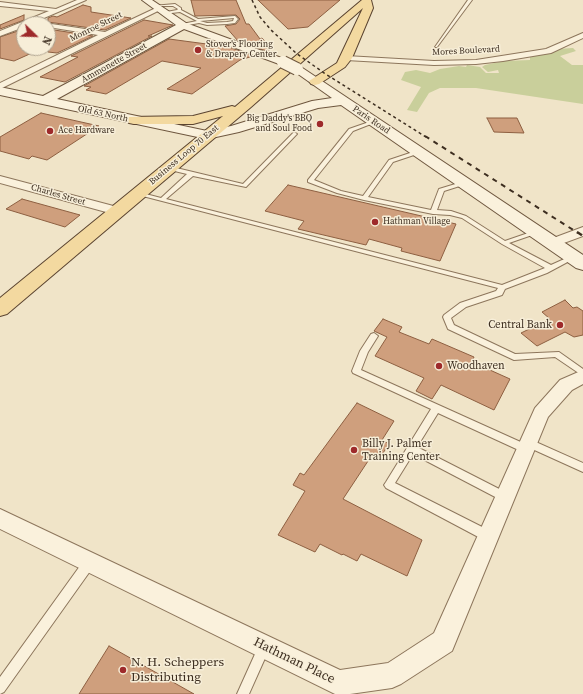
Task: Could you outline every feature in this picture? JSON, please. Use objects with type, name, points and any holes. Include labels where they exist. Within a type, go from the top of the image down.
[{"type":"main road","name":"Paris Road","points":[[146,0],[183,25],[283,62],[297,69],[578,260]]},
{"type":"main road","points":[[315,81],[341,65],[346,58],[368,8],[367,0]]},
{"type":"main road","name":"Business Loop 70 East","points":[[0,309],[246,104],[367,0]]},
{"type":"main road","name":"Ammonette Street","points":[[44,101],[183,25]]},
{"type":"main road","name":"Old 63 North","points":[[0,91],[207,135]]},
{"type":"main road","points":[[207,135],[234,129],[318,104],[343,101]]},
{"type":"main road","points":[[134,120],[193,120],[224,113],[246,104]]},
{"type":"street","points":[[43,16],[83,0]]},
{"type":"street","points":[[0,4],[57,10]]},
{"type":"street","name":"Monroe Street","points":[[0,86],[104,34],[159,9]]},
{"type":"street","points":[[56,26],[104,34]]},
{"type":"street","points":[[0,34],[16,27]]},
{"type":"street","name":"Mores Boulevard","points":[[346,58],[434,63],[476,62],[548,51],[583,35]]},
{"type":"street","name":"Charles Street","points":[[0,179],[117,212]]},
{"type":"street","points":[[553,243],[583,231]]},
{"type":"street","name":"Hathman Place","points":[[0,520],[339,683],[363,687],[392,675],[442,642],[541,413],[566,385],[583,376]]},
{"type":"lane","points":[[436,46],[470,0]]},
{"type":"lane","points":[[159,9],[177,9],[198,21],[207,24],[234,22],[236,19],[235,17],[198,21],[183,25]]},
{"type":"lane","points":[[159,9],[177,9]]},
{"type":"lane","points":[[374,122],[351,130],[310,181],[338,192],[432,212],[451,213],[464,217],[504,243],[550,268]]},
{"type":"lane","points":[[168,168],[244,186],[294,134]]},
{"type":"lane","points":[[364,198],[391,161],[418,152]]},
{"type":"lane","points":[[162,200],[192,174]]},
{"type":"lane","points":[[432,212],[441,190],[464,183]]},
{"type":"lane","points":[[138,194],[502,287],[550,268],[578,260]]},
{"type":"lane","points":[[504,243],[536,232]]},
{"type":"lane","points":[[502,287],[499,293],[464,305],[447,317],[451,327],[514,357],[556,354],[583,373]]},
{"type":"lane","points":[[374,336],[364,351],[356,371],[436,408],[583,468]]},
{"type":"lane","points":[[436,408],[389,485],[488,536]]},
{"type":"lane","points":[[411,449],[505,497]]},
{"type":"lane","points":[[0,688],[90,563]]},
{"type":"lane","points":[[243,694],[264,647]]},
{"type":"green space","points":[[573,48],[576,51],[560,56],[572,65],[583,65],[583,104],[476,88],[440,88],[429,93],[417,112],[407,110],[421,87],[401,80],[405,72],[416,70],[430,73],[440,69],[459,66],[466,67],[467,65],[480,67],[486,73],[499,73],[498,70],[488,72],[482,67],[504,61],[530,60],[530,56],[556,49]]},
{"type":"building","points":[[191,0],[236,0],[246,24],[249,24],[260,39],[262,38],[272,49],[266,51],[238,41],[225,26],[236,24],[240,19],[236,15],[195,16]]},
{"type":"building","points":[[258,0],[340,0],[308,27],[288,29]]},
{"type":"building","points":[[83,5],[91,7],[91,12],[131,18],[105,30],[56,23],[57,17]]},
{"type":"building","points":[[16,18],[16,23],[0,29],[0,25]]},
{"type":"building","points":[[144,20],[173,25],[148,36],[152,36],[65,82],[40,77],[78,57],[71,56]]},
{"type":"building","points":[[56,30],[93,36],[57,53]]},
{"type":"building","points":[[16,32],[16,56],[25,56],[14,61],[0,58],[0,37]]},
{"type":"building","points":[[169,39],[229,47],[253,56],[240,60],[192,94],[167,89],[201,68],[162,61],[106,94],[86,90],[91,87],[84,86]]},
{"type":"building","name":"Ace Hardware","points":[[41,113],[99,126],[47,160],[32,156],[29,159],[0,151],[0,137]]},
{"type":"building","points":[[487,118],[517,118],[524,133],[494,132]]},
{"type":"building","name":"Hathman Village","points":[[288,185],[456,224],[440,261],[401,251],[402,248],[369,239],[366,245],[298,229],[304,221],[265,211]]},
{"type":"building","points":[[22,199],[80,215],[65,227],[6,209]]},
{"type":"building","name":"Central Bank","points":[[565,300],[573,308],[577,307],[583,311],[583,335],[574,337],[565,332],[537,346],[521,333],[550,319],[542,312]]},
{"type":"building","name":"Woodhaven","points":[[383,319],[402,327],[399,332],[429,344],[432,339],[474,357],[472,362],[510,379],[494,410],[441,385],[432,399],[416,391],[424,378],[375,356],[387,337],[374,331]]},
{"type":"building","points":[[357,403],[394,421],[382,440],[389,444],[379,459],[372,455],[343,499],[422,540],[407,576],[361,554],[357,561],[320,544],[315,552],[278,535],[305,491],[293,485],[300,473],[304,475]]},
{"type":"building","name":"N. H. Scheppers Distributing","points":[[109,646],[194,694],[79,694]]},
{"type":"railway","points":[[252,0],[260,17],[271,30],[296,53],[324,73],[426,137]]},
{"type":"railway","points":[[425,136],[578,233]]},
{"type":"railway","points":[[577,232],[583,236]]},
{"type":"place","name":"Stover's Flooring & Drapery Center","points":[[198,50]]},
{"type":"place","name":"Big Daddy's BBQ and Soul Food","points":[[320,124]]},
{"type":"place","name":"Ace Hardware","points":[[50,131]]},
{"type":"place","name":"Hathman Village","points":[[375,222]]},
{"type":"place","name":"Central Bank","points":[[560,325]]},
{"type":"place","name":"Woodhaven","points":[[439,366]]},
{"type":"place","name":"Billy J. Palmer Training Center","points":[[354,450]]},
{"type":"place","name":"N. H. Scheppers Distributing","points":[[123,670]]}]
